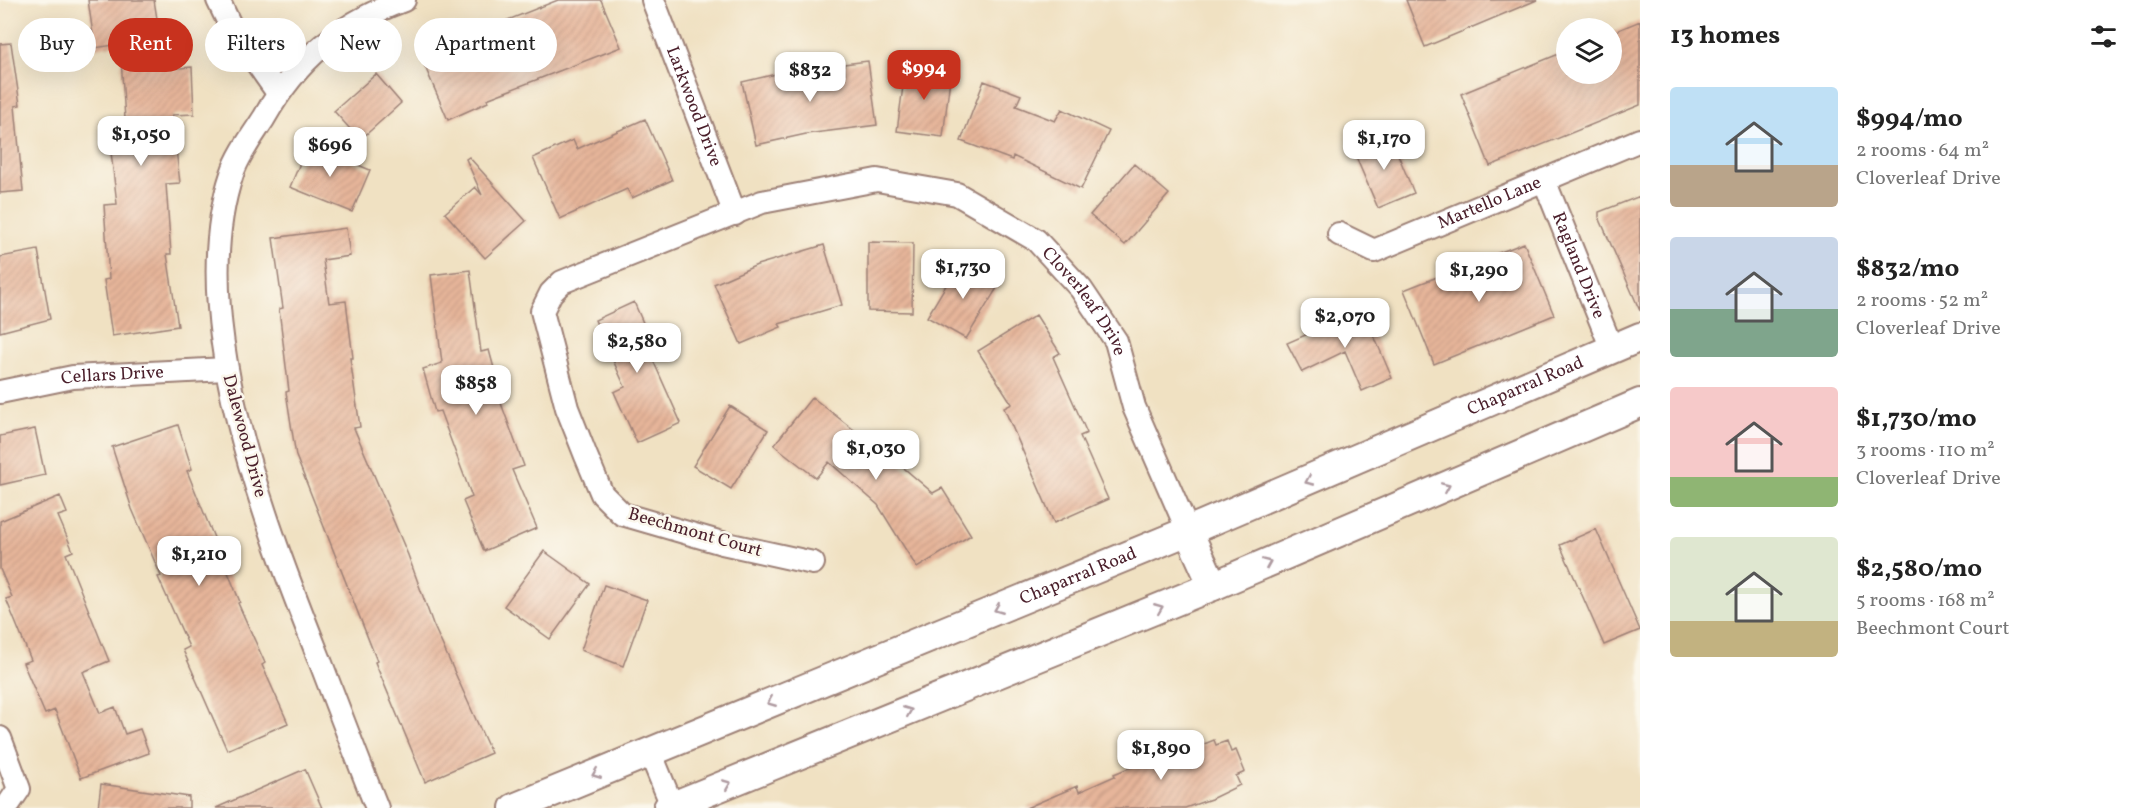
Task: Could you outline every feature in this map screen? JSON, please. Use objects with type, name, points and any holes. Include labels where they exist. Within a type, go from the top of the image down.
[{"type":"main road","name":"Chaparral Road","points":[[514,808],[1188,531],[1640,337]]},
{"type":"main road","points":[[671,807],[1213,586],[1640,403]]},
{"type":"main road","points":[[1188,531],[1213,586]]},
{"type":"street","points":[[218,0],[230,26],[278,93]]},
{"type":"street","name":"Dalewood Drive","points":[[377,808],[283,567],[256,486],[226,369],[219,304],[219,235],[232,173],[278,93],[324,42],[368,14],[404,0]]},
{"type":"street","name":"Larkwood Drive","points":[[653,0],[735,214]]},
{"type":"street","name":"Martello Lane","points":[[1339,234],[1374,251],[1640,140]]},
{"type":"street","name":"Cloverleaf Drive","points":[[735,214],[762,202],[877,180],[957,194],[1036,240],[1081,289],[1116,341],[1134,407],[1188,531]]},
{"type":"street","name":"Ragland Drive","points":[[1544,180],[1612,349]]},
{"type":"street","name":"Beechmont Court","points":[[735,214],[562,282],[551,293],[542,311],[567,408],[582,447],[602,494],[622,514],[722,543],[813,563]]},
{"type":"street","name":"Cellars Drive","points":[[0,392],[74,376],[226,369]]},
{"type":"street","points":[[0,738],[19,789],[6,808]]},
{"type":"street","points":[[650,752],[671,807]]},
{"type":"building","points":[[88,0],[154,0],[157,18],[108,18],[108,46],[96,48],[96,18],[91,18]]},
{"type":"building","points":[[558,0],[601,0],[621,47],[557,72],[557,18],[513,18]]},
{"type":"building","points":[[1406,0],[1537,0],[1425,47]]},
{"type":"building","points":[[1640,21],[1640,105],[1490,166],[1461,94],[1556,55],[1556,84],[1622,84],[1622,28]]},
{"type":"building","points":[[11,43],[20,105],[15,106],[23,191],[0,193],[0,44]]},
{"type":"building","points":[[868,61],[877,125],[806,134],[756,145],[742,82],[793,70],[795,80],[845,73],[844,64]]},
{"type":"building","points":[[906,64],[951,70],[943,137],[897,131]]},
{"type":"building","points":[[122,72],[192,72],[194,114],[172,115],[180,183],[166,184],[171,254],[167,254],[178,326],[112,336],[104,280],[109,279],[104,205],[117,204],[109,135],[126,134]]},
{"type":"building","points":[[427,72],[557,72],[487,99],[488,102],[448,120]]},
{"type":"building","points":[[376,74],[401,103],[360,140],[334,111]]},
{"type":"building","points":[[984,81],[1021,95],[1016,106],[1055,121],[1062,109],[1109,131],[1081,189],[1013,156],[1012,160],[961,141]]},
{"type":"building","points":[[645,119],[672,180],[632,198],[627,189],[560,219],[533,158],[573,140],[577,149]]},
{"type":"building","points":[[1389,133],[1414,193],[1378,208],[1356,157],[1362,154],[1359,146]]},
{"type":"building","points":[[308,144],[370,170],[352,212],[290,187]]},
{"type":"building","points":[[469,157],[526,221],[485,258],[445,213],[475,187],[482,195],[466,159]]},
{"type":"building","points":[[1134,164],[1169,194],[1125,245],[1090,215]]},
{"type":"building","points":[[1640,196],[1640,311],[1599,217],[1599,212]]},
{"type":"building","points":[[346,228],[350,256],[323,260],[329,303],[346,301],[353,358],[350,358],[360,427],[354,428],[408,555],[433,624],[491,753],[425,782],[375,662],[377,661],[296,456],[286,392],[289,391],[279,309],[283,308],[273,238]]},
{"type":"building","points":[[868,242],[913,243],[912,312],[868,311]]},
{"type":"building","points":[[1524,243],[1554,315],[1434,364],[1404,290]]},
{"type":"building","points":[[824,245],[842,305],[779,324],[781,327],[741,344],[714,284],[757,265]]},
{"type":"building","points":[[38,250],[50,319],[0,332],[0,257]]},
{"type":"building","points":[[961,260],[1000,283],[966,339],[927,317]]},
{"type":"building","points":[[470,270],[481,352],[489,350],[501,394],[498,395],[524,466],[512,470],[537,528],[484,551],[463,501],[472,497],[440,411],[435,412],[423,369],[442,363],[431,275]]},
{"type":"building","points":[[634,302],[657,355],[652,358],[681,423],[637,443],[614,392],[625,387],[595,320]]},
{"type":"building","points":[[1363,310],[1392,378],[1362,391],[1345,351],[1302,372],[1287,343]]},
{"type":"building","points":[[1036,315],[1060,353],[1053,357],[1087,433],[1080,436],[1108,499],[1054,523],[1004,408],[1012,404],[978,351]]},
{"type":"building","points":[[812,397],[868,441],[870,439],[933,493],[942,488],[971,535],[917,568],[878,505],[829,462],[816,478],[774,445]]},
{"type":"building","points":[[730,406],[768,430],[731,489],[693,466]]},
{"type":"building","points":[[178,425],[192,469],[187,471],[240,602],[238,603],[265,663],[262,665],[288,723],[227,750],[183,650],[189,647],[158,577],[161,576],[132,509],[112,447]]},
{"type":"building","points":[[35,429],[45,475],[0,485],[0,436]]},
{"type":"building","points":[[60,496],[67,513],[58,516],[73,551],[66,554],[109,661],[83,672],[100,713],[115,707],[125,734],[140,729],[149,753],[81,778],[55,710],[45,714],[23,663],[31,660],[6,599],[12,597],[0,569],[0,521]]},
{"type":"building","points":[[1596,529],[1640,630],[1604,645],[1560,545]]},
{"type":"building","points":[[544,551],[590,584],[550,639],[504,606]]},
{"type":"building","points":[[604,585],[647,600],[623,666],[581,650]]},
{"type":"building","points":[[1214,740],[1216,745],[1227,741],[1231,752],[1236,750],[1245,772],[1236,776],[1240,785],[1211,799],[1185,808],[1026,808],[1077,786],[1079,792],[1115,776],[1114,774],[1188,744],[1189,747],[1201,741],[1202,745]]},
{"type":"building","points":[[305,769],[322,808],[216,808]]},
{"type":"building","points":[[101,784],[189,797],[189,808],[98,808]]}]
